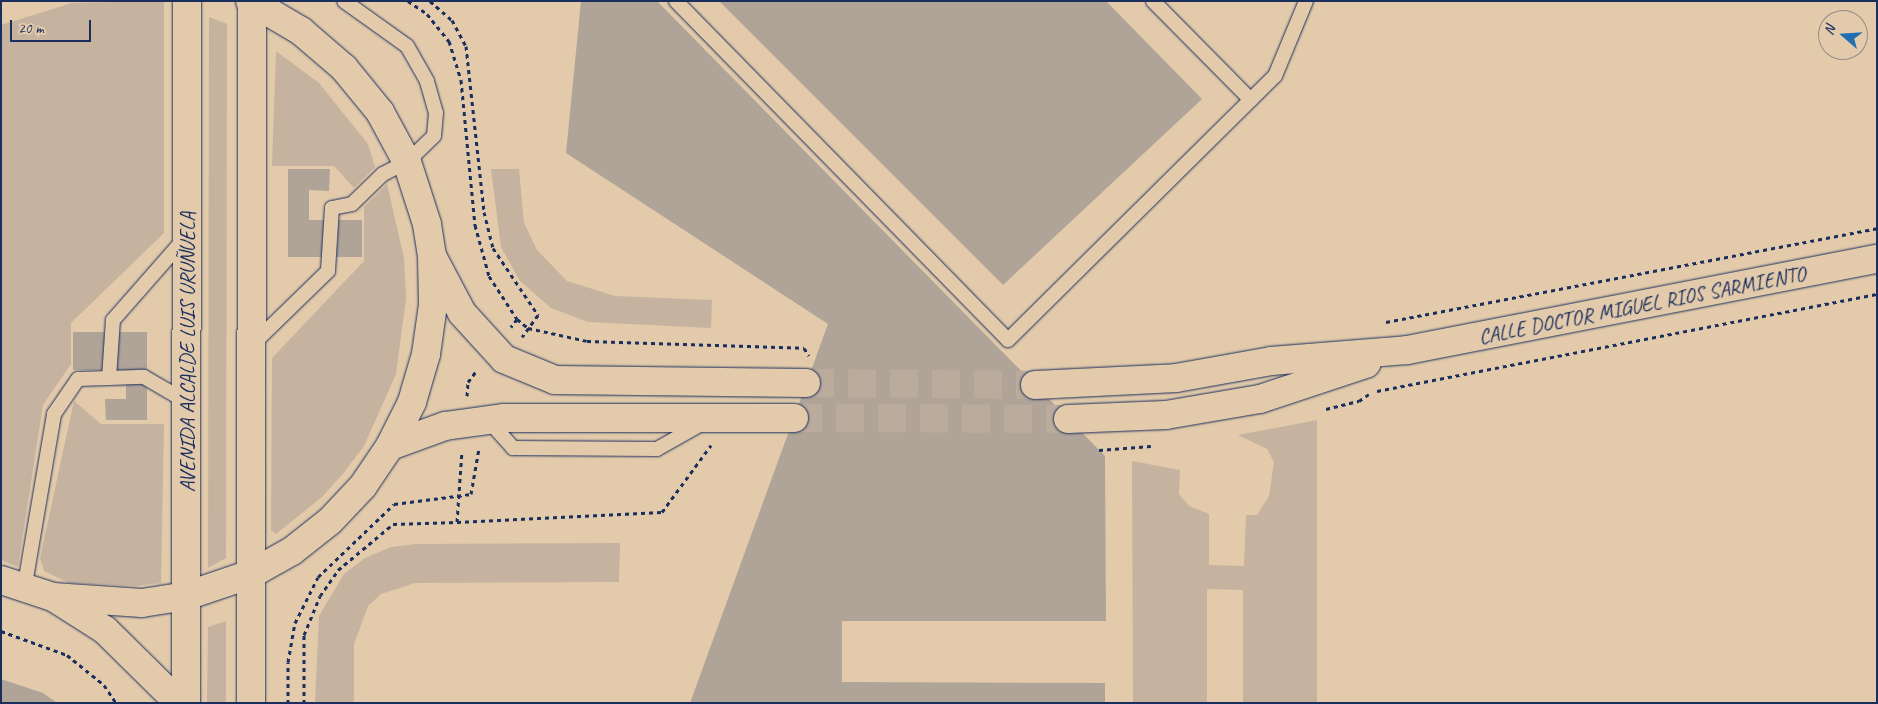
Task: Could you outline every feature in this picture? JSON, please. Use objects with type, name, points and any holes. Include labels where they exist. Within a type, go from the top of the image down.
[{"type":"main road","name":"AVENIDA ALCALDE LUIS URUÑUELA","points":[[186,703],[187,1]]},
{"type":"main road","points":[[13,585],[53,597],[133,603],[186,596],[251,574],[292,551],[330,521],[363,486],[390,446],[412,402],[426,354],[433,305],[432,256],[425,216],[407,162],[380,112],[344,68],[301,30],[251,1]]},
{"type":"main road","points":[[250,703],[251,1]]},
{"type":"main road","points":[[432,256],[462,313],[504,359],[556,380],[810,374]]},
{"type":"main road","name":"CALLE DOCTOR MIGUEL RIOS SARMIENTO","points":[[1035,385],[1176,378],[1271,362],[1408,350],[1877,260]]},
{"type":"main road","name":"CALLE DOCTOR MIGUEL RIOS SARMIENTO","points":[[1068,419],[1166,415],[1260,399],[1408,350]]},
{"type":"main road","points":[[390,446],[445,426],[484,431],[711,418],[794,418]]},
{"type":"main road","points":[[53,597],[104,630],[179,703]]},
{"type":"lane","points":[[251,346],[328,271],[332,208],[352,204],[383,174],[407,162],[434,136],[436,113],[427,81],[407,46],[344,1]]},
{"type":"lane","points":[[676,1],[1008,340],[1275,76],[1306,1]]},
{"type":"lane","points":[[1153,1],[1251,100]]},
{"type":"lane","points":[[109,378],[113,320],[187,236]]},
{"type":"lane","points":[[13,585],[54,414],[78,379],[144,377],[187,402]]},
{"type":"path","points":[[408,1],[427,14],[448,42],[461,80],[475,225],[489,276],[517,319],[528,328],[587,341],[804,348],[810,374]]},
{"type":"path","points":[[430,1],[452,20],[466,46],[484,212],[493,248],[506,272],[537,307],[538,315],[519,340]]},
{"type":"path","points":[[1381,323],[1877,228]]},
{"type":"path","points":[[1359,401],[1371,392],[1877,294]]},
{"type":"path","points":[[508,331],[517,319]]},
{"type":"path","points":[[466,400],[468,382],[480,367]]},
{"type":"path","points":[[288,703],[288,662],[295,623],[318,577],[394,504],[459,499],[471,494],[476,482],[484,431]]},
{"type":"path","points":[[304,703],[304,635],[320,596],[338,570],[393,524],[662,512],[712,444],[721,445]]},
{"type":"path","points":[[457,522],[463,447]]},
{"type":"path","points":[[1,630],[67,654],[104,685],[116,703]]},
{"type":"shaded area","points":[[164,1],[164,233],[71,323],[71,364],[43,405],[18,567],[1,560],[1,25],[72,3]]},
{"type":"shaded area","points":[[209,17],[227,24],[226,558],[208,568]]},
{"type":"shaded area","points":[[276,51],[319,83],[368,144],[375,167],[354,188],[334,166],[272,166]]},
{"type":"shaded area","points":[[491,169],[519,169],[524,223],[537,250],[567,281],[615,296],[712,300],[711,328],[588,322],[551,308],[520,281],[501,247]]},
{"type":"shaded area","points":[[387,184],[404,258],[406,298],[396,374],[364,446],[322,497],[276,534],[271,530],[272,358],[364,261],[364,207]]},
{"type":"shaded area","points":[[74,401],[101,424],[164,424],[161,583],[135,586],[69,583],[44,571],[40,558]]},
{"type":"shaded area","points":[[1317,420],[1317,703],[1243,703],[1243,590],[1207,589],[1207,703],[1133,703],[1132,461],[1180,470],[1179,494],[1189,506],[1209,514],[1209,565],[1244,566],[1246,515],[1257,515],[1269,496],[1274,462],[1267,449],[1238,435]]},
{"type":"shaded area","points":[[620,543],[619,582],[415,583],[381,594],[368,606],[354,644],[354,703],[315,703],[319,616],[344,574],[365,558],[391,547],[416,544]]},
{"type":"shaded area","points":[[226,621],[226,703],[207,703],[208,627]]},
{"type":"building","points":[[581,1],[657,1],[1105,456],[1106,621],[842,621],[842,682],[1105,683],[1105,703],[690,703],[828,324],[566,153]]},
{"type":"building","points":[[719,1],[1106,1],[1202,99],[1003,285]]},
{"type":"building","points":[[288,169],[330,169],[329,191],[309,190],[309,220],[362,220],[362,257],[288,257]]},
{"type":"building","points":[[73,332],[147,332],[147,420],[106,420],[105,399],[126,399],[126,370],[73,370]]},
{"type":"building","points":[[1,679],[43,693],[57,703],[1,703]]},
{"type":"tunnel","points":[[806,383],[1035,385]]},
{"type":"tunnel","points":[[794,418],[1068,419]]}]
